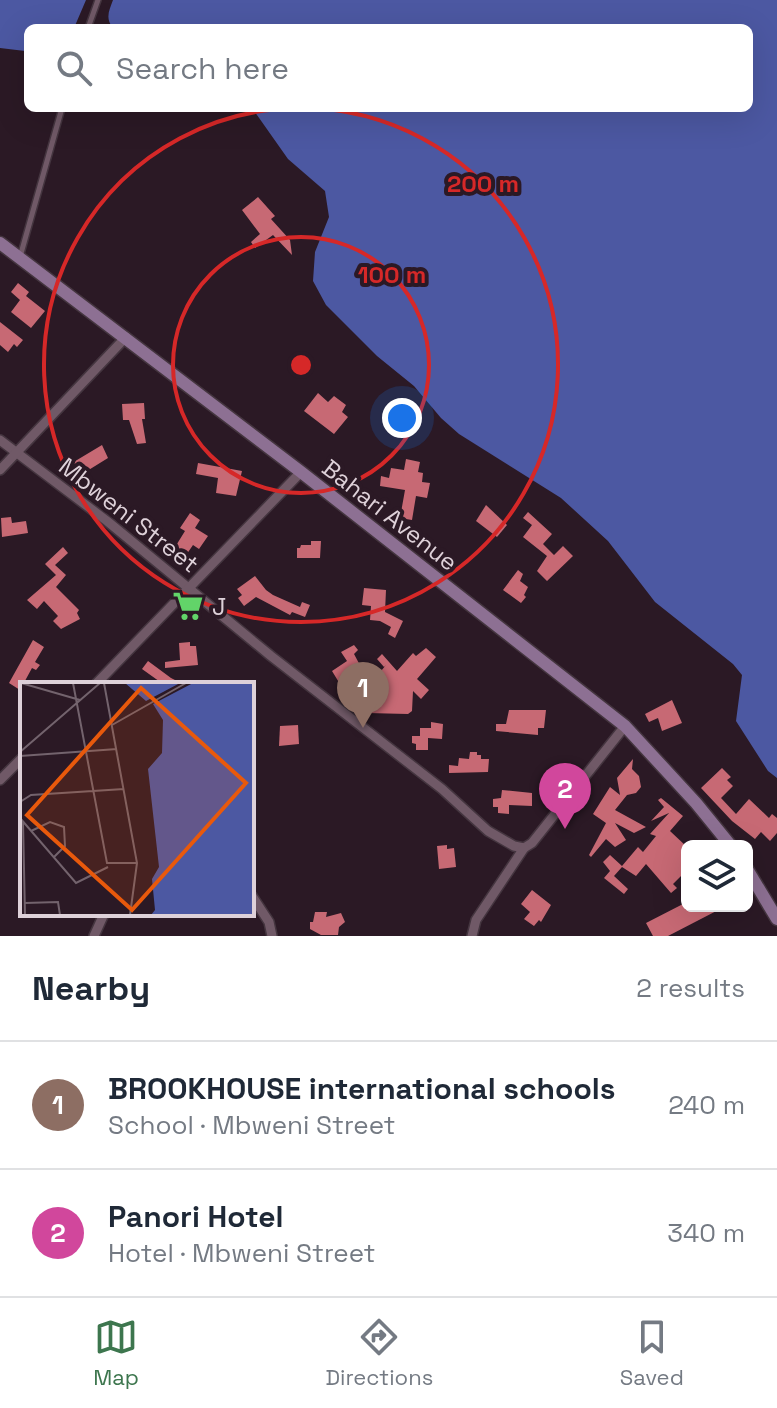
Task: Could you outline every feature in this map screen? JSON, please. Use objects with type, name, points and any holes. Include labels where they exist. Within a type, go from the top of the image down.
[{"type":"street","name":"Bahari Avenue","points":[[0,243],[301,472],[625,726],[726,840]]},
{"type":"street","points":[[0,470],[126,337]]},
{"type":"street","name":"Mbweni Street","points":[[0,440],[107,521],[271,656],[442,789],[488,831],[514,846],[524,848]]},
{"type":"street","points":[[98,682],[301,472]]},
{"type":"street","points":[[472,936],[476,920],[524,848],[532,843],[625,726]]},
{"type":"street","points":[[0,780],[20,760]]},
{"type":"street","points":[[753,879],[777,919]]},
{"type":"street","points":[[254,899],[269,922],[272,936]]},
{"type":"street","points":[[94,936],[103,916]]},
{"type":"lane","points":[[89,24],[98,0]]},
{"type":"lane","points":[[20,258],[61,112]]},
{"type":"water","points":[[0,0],[86,0],[76,24],[24,24],[24,51],[0,48]]},
{"type":"water","points":[[113,0],[777,0],[777,778],[768,771],[736,721],[742,675],[733,664],[655,602],[608,541],[561,498],[459,434],[414,386],[377,356],[326,305],[313,281],[315,252],[329,217],[325,191],[288,159],[255,112],[753,112],[753,24],[111,24],[109,11]]},
{"type":"building","points":[[258,197],[275,216],[271,219],[290,240],[292,255],[273,235],[255,248],[251,242],[260,234],[242,210]]},
{"type":"building","points":[[18,283],[29,292],[26,296],[45,311],[31,328],[11,312],[20,300],[11,292]]},
{"type":"building","points":[[0,322],[23,340],[17,347],[14,344],[8,352],[0,345]]},
{"type":"building","points":[[318,393],[328,402],[334,396],[346,405],[342,412],[348,417],[334,434],[304,411]]},
{"type":"building","points":[[144,403],[145,419],[142,419],[146,443],[137,444],[129,420],[123,420],[122,404]]},
{"type":"building","points":[[102,445],[108,458],[87,471],[84,466],[76,471],[72,463]]},
{"type":"building","points":[[406,459],[420,462],[418,472],[423,473],[422,482],[430,483],[427,498],[416,496],[412,520],[400,518],[405,490],[380,486],[381,476],[389,478],[391,468],[404,470]]},
{"type":"building","points":[[198,463],[242,471],[236,496],[216,493],[218,478],[196,474]]},
{"type":"building","points":[[486,505],[507,525],[497,537],[476,521]]},
{"type":"building","points":[[528,512],[552,534],[543,544],[554,555],[563,546],[573,556],[547,581],[537,571],[547,556],[523,537],[532,525],[523,518]]},
{"type":"building","points":[[190,513],[200,520],[195,528],[208,536],[199,549],[193,545],[180,564],[172,558],[172,552],[185,531],[180,528]]},
{"type":"building","points":[[11,517],[12,523],[26,521],[28,533],[2,537],[1,518]]},
{"type":"building","points":[[311,541],[321,541],[320,558],[297,558],[297,548],[311,545]]},
{"type":"building","points":[[63,547],[68,553],[55,565],[66,575],[56,587],[79,610],[80,619],[61,629],[53,621],[58,616],[44,601],[37,609],[27,600],[56,575],[45,564]]},
{"type":"building","points":[[518,570],[523,574],[520,581],[528,587],[521,603],[503,590]]},
{"type":"building","points":[[255,576],[273,595],[300,607],[302,602],[310,605],[305,617],[292,612],[290,615],[256,597],[244,606],[238,598],[242,595],[237,589]]},
{"type":"building","points":[[364,588],[386,590],[385,612],[403,621],[395,638],[388,634],[391,627],[370,620],[371,606],[362,605]]},
{"type":"building","points":[[33,640],[44,647],[35,662],[40,665],[36,670],[32,668],[24,682],[20,682],[20,690],[9,683]]},
{"type":"building","points":[[190,642],[190,646],[196,646],[198,665],[165,668],[165,662],[180,660],[179,643]]},
{"type":"building","points":[[354,645],[358,650],[354,654],[362,669],[353,676],[357,682],[343,689],[332,671],[347,661],[341,652]]},
{"type":"building","points":[[426,648],[436,657],[417,679],[429,690],[421,699],[413,691],[412,711],[408,714],[367,713],[368,710],[356,700],[364,691],[373,699],[384,683],[376,677],[386,665],[384,667],[377,659],[382,654],[397,671],[413,653],[416,656]]},
{"type":"building","points":[[148,661],[179,682],[160,682],[142,669]]},
{"type":"building","points":[[672,700],[682,723],[662,731],[658,718],[649,722],[645,714]]},
{"type":"building","points":[[509,710],[546,710],[544,728],[538,728],[538,735],[496,731],[496,724],[506,724]]},
{"type":"building","points":[[431,722],[443,724],[442,739],[428,738],[428,750],[416,750],[412,736],[420,736],[420,728],[431,728]]},
{"type":"building","points":[[298,725],[299,744],[279,746],[280,726]]},
{"type":"building","points":[[470,752],[477,752],[481,759],[489,759],[488,772],[449,773],[449,765],[458,766],[459,758],[469,759]]},
{"type":"building","points":[[633,759],[632,769],[639,776],[641,787],[636,793],[627,795],[615,810],[646,827],[634,833],[615,823],[626,840],[615,847],[606,839],[591,857],[589,855],[606,823],[593,814],[610,787],[620,795],[617,778]]},
{"type":"building","points":[[722,768],[731,777],[727,780],[733,786],[721,798],[736,814],[749,799],[769,818],[772,814],[777,818],[777,833],[770,841],[761,832],[755,839],[732,821],[701,788]]},
{"type":"building","points":[[502,790],[532,793],[532,806],[509,805],[509,814],[498,813],[498,807],[493,807],[493,799],[501,798]]},
{"type":"building","points":[[661,798],[683,816],[670,831],[681,841],[681,876],[673,884],[677,888],[671,893],[646,864],[636,876],[622,867],[614,876],[628,889],[624,894],[604,878],[610,871],[603,862],[610,855],[622,866],[638,847],[643,852],[656,836],[650,834],[669,813],[651,821],[664,807],[658,800]]},
{"type":"building","points":[[447,845],[447,849],[454,848],[456,867],[439,869],[437,846]]},
{"type":"building","points":[[532,890],[551,905],[541,922],[539,920],[534,926],[524,919],[530,912],[521,904]]},
{"type":"building","points":[[681,905],[681,912],[714,912],[668,936],[653,936],[646,923]]},
{"type":"building","points":[[315,912],[327,912],[326,917],[341,913],[345,922],[339,927],[338,935],[321,935],[310,929]]},
{"type":"place","name":"J","points":[[188,606]]},
{"type":"place","name":"BROOKHOUSE international schools","points":[[363,728]]},
{"type":"place","name":"Panori Hotel","points":[[565,829]]}]
